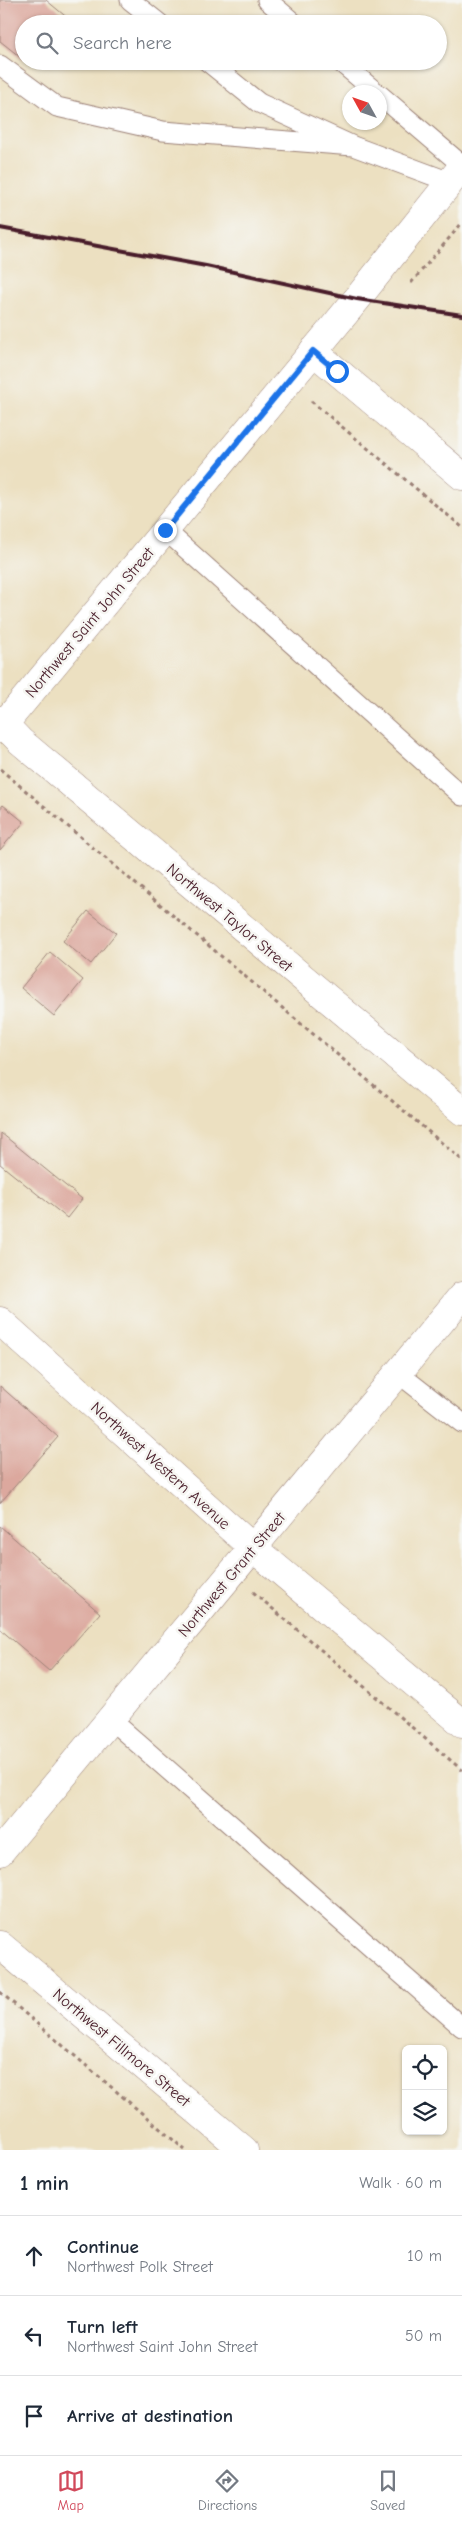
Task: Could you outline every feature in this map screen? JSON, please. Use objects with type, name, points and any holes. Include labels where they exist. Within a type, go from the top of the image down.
[{"type":"street","name":"Northwest Saint John Street","points":[[2,724],[313,351],[458,171]]},
{"type":"street","points":[[313,351],[462,476]]},
{"type":"street","name":"Northwest Taylor Street","points":[[2,724],[462,1111]]},
{"type":"street","name":"Northwest Grant Street","points":[[0,1852],[462,1296]]},
{"type":"street","name":"Northwest Western Avenue","points":[[0,1321],[253,1548],[462,1723]]},
{"type":"street","name":"Northwest Fillmore Street","points":[[0,1945],[244,2150]]},
{"type":"lane","points":[[130,0],[149,15]]},
{"type":"lane","points":[[267,0],[284,15]]},
{"type":"lane","points":[[0,65],[57,107],[163,132],[353,146],[458,171]]},
{"type":"lane","points":[[218,70],[259,103],[353,146]]},
{"type":"lane","points":[[350,70],[368,85]]},
{"type":"lane","points":[[387,102],[458,171]]},
{"type":"lane","points":[[165,530],[462,796]]},
{"type":"lane","points":[[398,1373],[462,1423]]},
{"type":"lane","points":[[110,1719],[462,2027]]},
{"type":"path","points":[[308,398],[462,527]]},
{"type":"path","points":[[0,769],[462,1160]]},
{"type":"path","points":[[246,1586],[462,1770]]},
{"type":"path","points":[[0,1992],[185,2150]]},
{"type":"building","points":[[0,0],[46,0],[64,15],[15,15],[15,53],[0,41]]},
{"type":"building","points":[[3,805],[24,822],[0,850],[0,809]]},
{"type":"building","points":[[88,911],[116,933],[91,964],[63,941]]},
{"type":"building","points":[[50,952],[83,980],[54,1016],[21,988]]},
{"type":"building","points":[[1,1133],[82,1199],[67,1218],[0,1164]]},
{"type":"building","points":[[0,1386],[58,1437],[0,1503]]},
{"type":"building","points":[[0,1526],[100,1613],[49,1671],[0,1629]]},
{"type":"railway","points":[[0,228],[206,266],[357,299],[462,315]]},
{"type":"route","points":[[165,530],[313,351],[337,371]]}]
